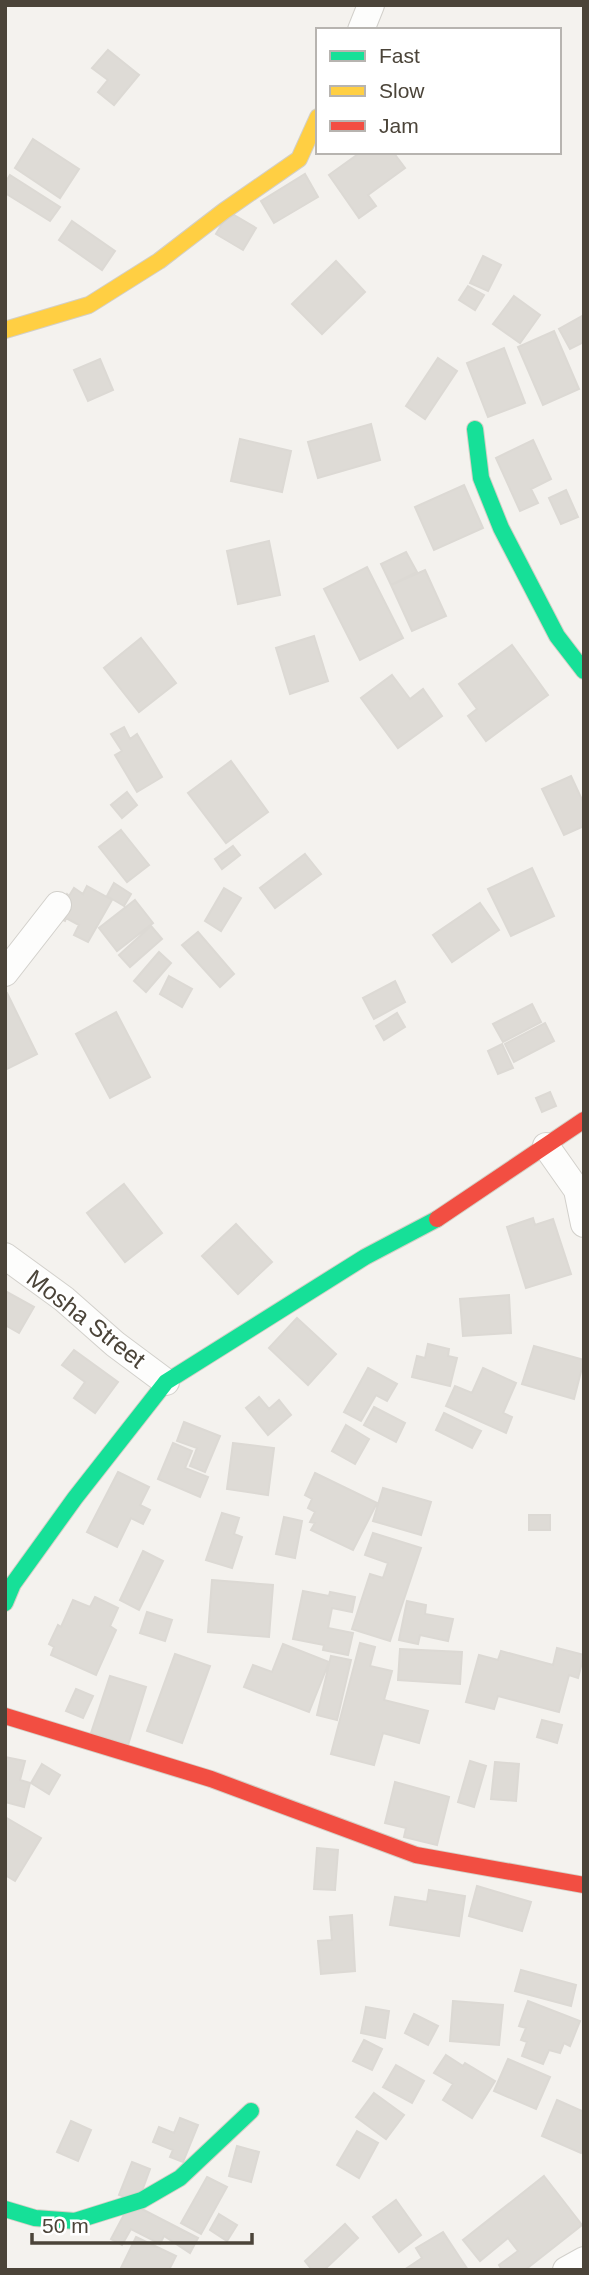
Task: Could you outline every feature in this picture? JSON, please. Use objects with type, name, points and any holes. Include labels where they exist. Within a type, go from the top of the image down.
[{"type":"street","points":[[362,28],[371,5]]},
{"type":"street","points":[[5,330],[89,305],[159,261],[224,211],[299,159],[316,122]]},
{"type":"street","points":[[475,429],[481,478],[500,528],[557,636],[584,671]]},
{"type":"street","points":[[5,973],[58,905]]},
{"type":"street","points":[[5,1603],[13,1584],[75,1498],[166,1382],[365,1257],[449,1213],[584,1120]]},
{"type":"street","points":[[546,1146],[578,1190],[584,1224]]},
{"type":"street","name":"Mosha Street","points":[[5,1256],[64,1299],[115,1344],[166,1382]]},
{"type":"street","points":[[5,1716],[211,1779],[416,1855],[584,1885]]},
{"type":"street","points":[[5,2209],[35,2218],[75,2221],[142,2200],[180,2178],[251,2111]]},
{"type":"street","points":[[566,2270],[584,2260]]},
{"type":"building","points":[[108,50],[139,75],[114,105],[98,92],[108,80],[92,68]]},
{"type":"building","points":[[33,139],[79,169],[60,198],[15,168]]},
{"type":"building","points":[[358,154],[394,154],[405,168],[368,195],[376,206],[359,218],[329,175]]},
{"type":"building","points":[[305,174],[318,197],[274,223],[261,201]]},
{"type":"building","points":[[10,175],[60,207],[50,221],[5,193],[5,183]]},
{"type":"building","points":[[229,212],[256,228],[243,250],[216,234]]},
{"type":"building","points":[[72,221],[115,251],[102,270],[59,240]]},
{"type":"building","points":[[483,256],[501,265],[488,291],[470,283]]},
{"type":"building","points":[[336,261],[365,292],[322,334],[292,304]]},
{"type":"building","points":[[468,286],[484,295],[475,310],[459,300]]},
{"type":"building","points":[[514,296],[540,315],[520,343],[493,324]]},
{"type":"building","points":[[584,315],[584,342],[570,349],[559,329]]},
{"type":"building","points":[[554,331],[579,389],[543,405],[518,347]]},
{"type":"building","points":[[504,348],[525,403],[488,417],[467,363]]},
{"type":"building","points":[[438,358],[457,371],[425,419],[406,406]]},
{"type":"building","points":[[100,359],[113,390],[88,401],[74,370]]},
{"type":"building","points":[[371,424],[380,460],[318,478],[308,442]]},
{"type":"building","points":[[240,439],[291,451],[282,492],[231,481]]},
{"type":"building","points":[[533,440],[551,479],[531,489],[538,503],[520,511],[496,458]]},
{"type":"building","points":[[464,485],[483,528],[434,550],[415,507]]},
{"type":"building","points":[[566,490],[578,517],[561,524],[549,498]]},
{"type":"building","points":[[269,541],[280,595],[238,604],[227,551]]},
{"type":"building","points":[[406,552],[417,572],[391,585],[381,564]]},
{"type":"building","points":[[367,567],[403,638],[360,660],[324,589]]},
{"type":"building","points":[[425,570],[446,616],[412,631],[391,585]]},
{"type":"building","points":[[314,636],[328,681],[290,694],[276,648]]},
{"type":"building","points":[[141,638],[176,683],[139,712],[104,668]]},
{"type":"building","points":[[512,645],[548,695],[486,741],[468,716],[477,709],[459,684]]},
{"type":"building","points":[[392,675],[410,699],[423,689],[442,716],[398,748],[361,698]]},
{"type":"building","points":[[124,727],[130,739],[137,734],[162,777],[137,792],[115,755],[122,751],[111,734]]},
{"type":"building","points":[[231,761],[268,812],[226,843],[188,793]]},
{"type":"building","points":[[571,776],[584,804],[584,826],[564,835],[542,789]]},
{"type":"building","points":[[127,792],[137,805],[122,818],[111,805]]},
{"type":"building","points":[[121,830],[149,865],[127,882],[99,847]]},
{"type":"building","points":[[233,846],[240,855],[222,869],[215,859]]},
{"type":"building","points":[[305,854],[321,874],[275,908],[260,888]]},
{"type":"building","points":[[532,868],[554,916],[511,936],[488,889]]},
{"type":"building","points":[[114,883],[131,894],[124,906],[107,896]]},
{"type":"building","points":[[87,886],[112,900],[88,942],[74,935],[79,925],[66,918],[65,921],[54,916],[67,894],[69,896],[74,888],[83,894]]},
{"type":"building","points":[[224,888],[241,898],[221,931],[205,921]]},
{"type":"building","points":[[135,900],[153,923],[117,951],[99,928]]},
{"type":"building","points":[[480,903],[499,930],[452,962],[433,935]]},
{"type":"building","points":[[151,926],[162,939],[130,967],[119,955]]},
{"type":"building","points":[[198,932],[234,974],[220,987],[182,945]]},
{"type":"building","points":[[159,952],[171,963],[146,992],[134,981]]},
{"type":"building","points":[[169,976],[192,989],[182,1007],[160,994]]},
{"type":"building","points":[[395,981],[405,1002],[374,1019],[363,998]]},
{"type":"building","points":[[7,993],[37,1054],[5,1070],[5,994]]},
{"type":"building","points":[[532,1004],[541,1022],[503,1042],[493,1024]]},
{"type":"building","points":[[116,1012],[150,1077],[110,1098],[76,1034]]},
{"type":"building","points":[[397,1013],[405,1027],[384,1040],[376,1026]]},
{"type":"building","points":[[545,1023],[554,1041],[514,1062],[505,1044]]},
{"type":"building","points":[[502,1044],[513,1068],[498,1074],[488,1051]]},
{"type":"building","points":[[550,1092],[556,1106],[542,1112],[536,1098]]},
{"type":"building","points":[[124,1184],[162,1233],[125,1262],[87,1213]]},
{"type":"building","points":[[533,1218],[535,1225],[553,1219],[571,1274],[526,1288],[507,1227]]},
{"type":"building","points":[[236,1224],[272,1262],[238,1294],[202,1256]]},
{"type":"building","points":[[5,1291],[34,1307],[19,1333],[5,1325]]},
{"type":"building","points":[[509,1295],[511,1333],[463,1336],[460,1299]]},
{"type":"building","points":[[297,1318],[336,1354],[308,1385],[269,1348]]},
{"type":"building","points":[[428,1344],[449,1349],[448,1356],[457,1358],[450,1386],[412,1377],[417,1356],[425,1358]]},
{"type":"building","points":[[534,1346],[584,1360],[574,1399],[522,1384]]},
{"type":"building","points":[[74,1350],[118,1382],[95,1413],[74,1398],[85,1382],[62,1365]]},
{"type":"building","points":[[368,1368],[397,1384],[387,1401],[376,1395],[361,1421],[344,1412]]},
{"type":"building","points":[[483,1368],[516,1383],[503,1413],[512,1417],[506,1433],[446,1406],[455,1386],[472,1393]]},
{"type":"building","points":[[259,1397],[269,1409],[279,1400],[291,1415],[268,1435],[246,1408]]},
{"type":"building","points":[[374,1407],[405,1423],[396,1442],[364,1425]]},
{"type":"building","points":[[444,1413],[481,1431],[472,1448],[436,1430]]},
{"type":"building","points":[[184,1422],[220,1436],[205,1472],[190,1466],[197,1448],[177,1441]]},
{"type":"building","points":[[346,1425],[369,1439],[355,1464],[332,1451]]},
{"type":"building","points":[[173,1443],[192,1451],[185,1468],[208,1477],[200,1497],[158,1479]]},
{"type":"building","points":[[233,1443],[274,1448],[268,1495],[227,1489]]},
{"type":"building","points":[[118,1472],[149,1487],[140,1505],[150,1510],[143,1524],[131,1518],[117,1547],[87,1532]]},
{"type":"building","points":[[315,1473],[377,1503],[353,1550],[311,1530],[315,1523],[310,1522],[315,1512],[308,1508],[312,1499],[305,1495]]},
{"type":"building","points":[[383,1488],[431,1502],[421,1535],[373,1521]]},
{"type":"building","points":[[222,1513],[239,1518],[234,1534],[242,1537],[232,1568],[206,1560]]},
{"type":"building","points":[[529,1515],[550,1515],[550,1530],[529,1530]]},
{"type":"building","points":[[284,1517],[302,1521],[295,1558],[276,1554]]},
{"type":"building","points":[[373,1533],[421,1548],[390,1641],[352,1629],[370,1574],[383,1578],[388,1563],[365,1555]]},
{"type":"building","points":[[143,1551],[163,1561],[139,1610],[120,1600]]},
{"type":"building","points":[[212,1580],[273,1585],[269,1637],[208,1632]]},
{"type":"building","points":[[303,1591],[329,1596],[330,1592],[355,1597],[352,1612],[332,1608],[328,1628],[353,1633],[348,1655],[323,1650],[324,1645],[293,1639]]},
{"type":"building","points":[[95,1597],[118,1608],[110,1626],[116,1630],[96,1675],[51,1655],[54,1647],[49,1644],[58,1625],[61,1627],[73,1600],[90,1607]]},
{"type":"building","points":[[407,1601],[426,1605],[425,1614],[453,1619],[448,1641],[420,1635],[418,1644],[399,1640]]},
{"type":"building","points":[[147,1612],[172,1620],[165,1641],[140,1633]]},
{"type":"building","points":[[360,1643],[375,1647],[370,1666],[392,1671],[384,1700],[428,1711],[419,1743],[383,1733],[374,1765],[331,1754]]},
{"type":"building","points":[[283,1644],[329,1662],[309,1712],[244,1687],[253,1665],[272,1672]]},
{"type":"building","points":[[557,1648],[584,1655],[578,1678],[569,1675],[559,1712],[498,1696],[494,1709],[466,1702],[479,1655],[498,1660],[501,1651],[553,1665]]},
{"type":"building","points":[[400,1649],[462,1652],[460,1684],[398,1680]]},
{"type":"building","points":[[175,1654],[210,1666],[182,1743],[147,1731]]},
{"type":"building","points":[[331,1656],[351,1660],[337,1720],[317,1715]]},
{"type":"building","points":[[110,1676],[146,1687],[128,1745],[91,1733]]},
{"type":"building","points":[[76,1689],[93,1696],[83,1718],[66,1711]]},
{"type":"building","points":[[542,1720],[562,1725],[557,1743],[537,1737]]},
{"type":"building","points":[[5,1757],[25,1761],[20,1780],[30,1783],[24,1807],[5,1802]]},
{"type":"building","points":[[470,1761],[486,1766],[474,1807],[458,1802]]},
{"type":"building","points":[[495,1762],[519,1764],[516,1801],[491,1799]]},
{"type":"building","points":[[42,1764],[60,1775],[49,1794],[31,1783]]},
{"type":"building","points":[[395,1782],[449,1797],[437,1845],[404,1837],[406,1828],[385,1823]]},
{"type":"building","points":[[5,1817],[41,1838],[15,1881],[5,1875]]},
{"type":"building","points":[[317,1848],[338,1850],[335,1890],[314,1889]]},
{"type":"building","points":[[477,1886],[531,1902],[522,1931],[469,1916]]},
{"type":"building","points":[[429,1890],[465,1896],[459,1936],[390,1925],[395,1897],[427,1902]]},
{"type":"building","points":[[352,1915],[355,1971],[321,1974],[318,1941],[332,1940],[330,1917]]},
{"type":"building","points":[[521,1970],[576,1985],[571,2006],[515,1991]]},
{"type":"building","points":[[453,2001],[503,2005],[499,2045],[450,2041]]},
{"type":"building","points":[[528,2001],[580,2021],[570,2046],[564,2043],[560,2053],[549,2050],[543,2064],[522,2056],[527,2042],[521,2040],[526,2028],[519,2026]]},
{"type":"building","points":[[366,2007],[389,2011],[385,2038],[361,2033]]},
{"type":"building","points":[[414,2014],[438,2026],[428,2045],[405,2033]]},
{"type":"building","points":[[364,2040],[382,2049],[372,2070],[353,2061]]},
{"type":"building","points":[[446,2055],[495,2081],[472,2118],[443,2100],[453,2084],[434,2073]]},
{"type":"building","points":[[508,2059],[550,2077],[536,2109],[494,2091]]},
{"type":"building","points":[[396,2065],[424,2081],[412,2103],[383,2087]]},
{"type":"building","points":[[374,2093],[404,2115],[386,2139],[356,2117]]},
{"type":"building","points":[[557,2100],[584,2112],[584,2148],[581,2153],[542,2136]]},
{"type":"building","points":[[180,2118],[198,2125],[183,2162],[170,2157],[173,2150],[153,2142],[159,2127],[174,2133]]},
{"type":"building","points":[[71,2121],[91,2130],[78,2161],[57,2152]]},
{"type":"building","points":[[357,2131],[378,2143],[359,2178],[337,2165]]},
{"type":"building","points":[[237,2146],[259,2152],[251,2182],[229,2176]]},
{"type":"building","points":[[132,2162],[150,2169],[138,2202],[119,2195]]},
{"type":"building","points":[[544,2176],[582,2225],[525,2270],[502,2270],[499,2265],[518,2251],[508,2238],[480,2261],[463,2240]]},
{"type":"building","points":[[207,2177],[227,2187],[201,2234],[181,2223]]},
{"type":"building","points":[[396,2200],[421,2235],[399,2252],[373,2217]]},
{"type":"building","points":[[134,2205],[198,2238],[190,2253],[164,2236],[160,2244],[131,2229],[122,2245],[111,2239],[126,2211]]},
{"type":"building","points":[[219,2214],[237,2225],[227,2241],[210,2230]]},
{"type":"building","points":[[345,2224],[358,2238],[324,2270],[312,2270],[305,2261]]},
{"type":"building","points":[[443,2232],[468,2270],[404,2270],[422,2258],[416,2248]]},
{"type":"building","points":[[136,2237],[176,2256],[169,2270],[120,2270]]},
{"type":"traffic: fast","points":[[475,429],[481,478],[501,528],[557,636],[584,671]]},
{"type":"traffic: fast","points":[[5,1603],[13,1584],[75,1498],[166,1382],[365,1257],[437,1219]]},
{"type":"traffic: fast","points":[[5,2209],[35,2218],[75,2221],[142,2200],[180,2178],[251,2111]]},
{"type":"traffic: slow","points":[[5,330],[89,305],[159,261],[224,211],[299,159],[316,121]]},
{"type":"traffic: jam","points":[[437,1219],[584,1120]]},
{"type":"traffic: jam","points":[[5,1716],[211,1779],[416,1855],[584,1885]]}]
